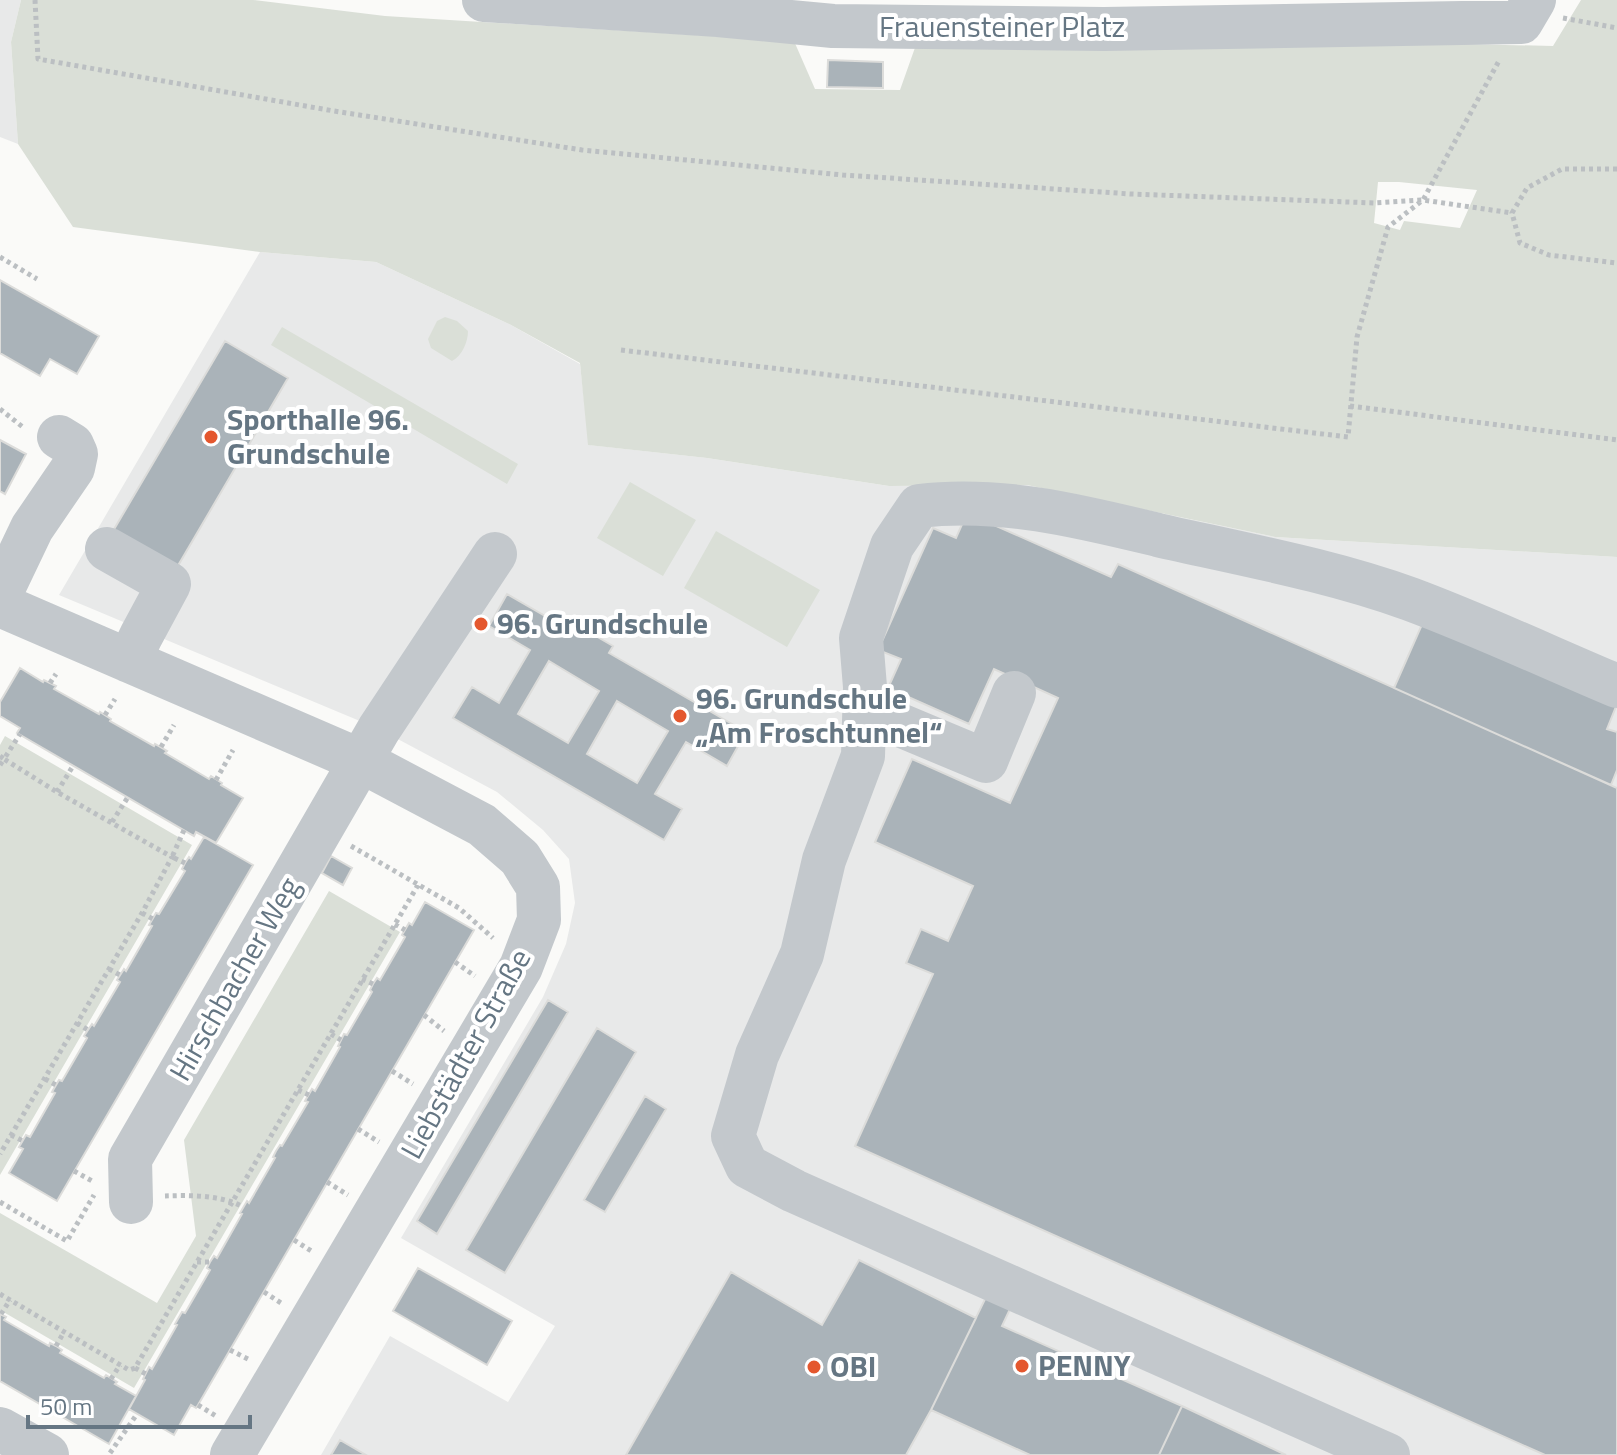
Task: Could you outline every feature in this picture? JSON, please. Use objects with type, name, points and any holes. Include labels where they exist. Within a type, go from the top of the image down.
[{"type":"street","name":"Frauensteiner Platz","points":[[484,0],[718,15],[833,13],[1104,29],[1274,13],[1541,14]]},
{"type":"street","points":[[0,595],[32,528],[73,468],[76,454],[72,445],[59,437]]},
{"type":"street","points":[[1388,1455],[808,1198],[747,1166],[733,1136],[757,1055],[802,954],[824,860],[863,756],[865,687],[861,638],[892,546],[919,506],[950,502],[1013,506],[1087,518],[1345,579],[1409,599],[1617,686]]},
{"type":"street","points":[[107,549],[169,584],[122,680]]},
{"type":"street","name":"Hirschbacher Weg","points":[[120,1195],[130,1159],[379,729],[495,554]]},
{"type":"street","name":"Liebstädter Straße","points":[[0,605],[122,680],[361,761],[482,825],[520,858],[538,887],[539,920],[518,972],[228,1438]]},
{"type":"street","points":[[864,710],[986,761],[1014,693]]},
{"type":"street","points":[[0,1429],[47,1455]]},
{"type":"path","points":[[35,0],[38,59],[334,111],[582,150],[843,175],[1131,194],[1375,203],[1423,200],[1512,213]]},
{"type":"path","points":[[621,350],[1348,437],[1357,337],[1388,227],[1423,200],[1541,14],[1617,28]]},
{"type":"path","points":[[1617,169],[1562,169],[1527,188],[1512,213],[1520,243],[1549,255],[1617,263]]},
{"type":"path","points":[[0,257],[37,279]]},
{"type":"path","points":[[1350,406],[1617,440]]},
{"type":"path","points":[[50,683],[56,674]]},
{"type":"path","points":[[105,715],[122,680]]},
{"type":"path","points":[[161,747],[174,725]]},
{"type":"path","points":[[20,734],[1,760],[185,863]]},
{"type":"path","points":[[216,780],[233,750]]},
{"type":"path","points":[[57,792],[73,766]]},
{"type":"path","points":[[112,822],[128,797]]},
{"type":"path","points":[[0,1154],[142,913],[184,830]]},
{"type":"path","points":[[322,830],[459,908],[499,945]]},
{"type":"path","points":[[0,1294],[129,1370],[135,1368],[418,885]]},
{"type":"path","points":[[142,913],[153,919]]},
{"type":"path","points":[[395,924],[405,930]]},
{"type":"path","points":[[455,962],[480,979]]},
{"type":"path","points":[[109,969],[120,975]]},
{"type":"path","points":[[362,979],[373,984]]},
{"type":"path","points":[[424,1015],[447,1034]]},
{"type":"path","points":[[77,1023],[88,1030]]},
{"type":"path","points":[[331,1034],[341,1040]]},
{"type":"path","points":[[392,1071],[417,1087]]},
{"type":"path","points":[[45,1079],[56,1085]]},
{"type":"path","points":[[298,1090],[309,1095]]},
{"type":"path","points":[[358,1129],[383,1145]]},
{"type":"path","points":[[11,1135],[23,1141]]},
{"type":"path","points":[[266,1145],[276,1151]]},
{"type":"path","points":[[74,1171],[120,1195],[181,1195],[233,1201],[243,1207]]},
{"type":"path","points":[[327,1182],[352,1198]]},
{"type":"path","points":[[0,1202],[67,1241],[81,1216]]},
{"type":"path","points":[[294,1240],[319,1256]]},
{"type":"path","points":[[197,1262],[210,1262]]},
{"type":"path","points":[[264,1292],[289,1308]]},
{"type":"path","points":[[1,1314],[10,1300]]},
{"type":"path","points":[[169,1312],[179,1317]]},
{"type":"path","points":[[56,1346],[64,1332]]},
{"type":"path","points":[[230,1350],[256,1363]]},
{"type":"path","points":[[111,1379],[120,1365]]},
{"type":"path","points":[[135,1368],[146,1374]]},
{"type":"path","points":[[198,1405],[228,1438]]},
{"type":"path","points":[[110,1453],[137,1414]]},
{"type":"shaded area","points":[[0,0],[21,0],[11,42],[18,144],[0,137]]},
{"type":"shaded area","points":[[21,0],[253,0],[385,16],[794,41],[815,89],[900,90],[917,42],[1553,46],[1581,0],[1617,0],[1617,557],[1275,537],[1027,485],[889,486],[707,458],[588,445],[580,363],[511,325],[376,262],[260,252],[73,227],[18,144],[11,42]],"holes":[[[1378,182],[1477,190],[1460,228],[1404,221],[1400,230],[1374,223]]]},
{"type":"shaded area","points":[[260,252],[376,262],[511,325],[580,364],[589,445],[707,458],[889,486],[1027,485],[1275,537],[1617,557],[1617,1455],[321,1455],[390,1336],[508,1402],[555,1326],[401,1238],[543,997],[566,944],[575,903],[569,859],[543,830],[497,792],[379,729],[59,595]]},
{"type":"shaded area","points":[[445,317],[457,321],[468,331],[464,348],[452,361],[431,348],[428,339],[437,321]]},
{"type":"shaded area","points":[[282,327],[518,464],[507,484],[271,345]]},
{"type":"shaded area","points":[[630,482],[696,520],[663,576],[597,538]]},
{"type":"shaded area","points":[[716,531],[820,590],[787,647],[684,588]]},
{"type":"shaded area","points":[[5,736],[192,845],[0,1175],[0,745]]},
{"type":"shaded area","points":[[329,891],[400,932],[134,1388],[0,1310],[0,1213],[157,1303],[196,1236],[184,1140]]},
{"type":"building","points":[[828,60],[883,62],[883,88],[827,87]]},
{"type":"building","points":[[0,280],[99,336],[77,374],[50,359],[40,376],[0,353]]},
{"type":"building","name":"Sporthalle 96. Grundschule","points":[[225,341],[288,378],[176,569],[113,531]]},
{"type":"building","points":[[0,440],[26,454],[5,494],[0,491]]},
{"type":"building","points":[[967,513],[1111,577],[1118,564],[1617,788],[1617,1455],[1545,1455],[855,1146],[933,974],[906,963],[921,929],[948,941],[973,886],[875,842],[912,759],[1010,803],[1058,698],[994,669],[969,724],[888,688],[901,659],[878,650],[933,528],[956,538]]},
{"type":"building","name":"96. Grundschule „Am Froschtunnel“","points":[[507,594],[578,635],[582,628],[613,646],[609,653],[746,732],[727,766],[686,742],[655,794],[682,809],[664,840],[453,718],[472,687],[499,703],[530,650],[489,626]],"holes":[[[549,661],[599,691],[568,743],[518,714]],[[617,701],[668,731],[637,783],[587,754]]]},
{"type":"building","points":[[1427,613],[1617,704],[1607,729],[1617,732],[1617,770],[1611,785],[1394,688]]},
{"type":"building","points":[[20,668],[167,751],[165,753],[209,779],[211,776],[243,798],[216,843],[196,832],[194,836],[17,733],[20,728],[0,716],[0,702]]},
{"type":"building","points":[[204,837],[253,865],[57,1201],[9,1173],[23,1149],[19,1147],[26,1135],[30,1137],[55,1093],[52,1092],[59,1080],[62,1081],[87,1038],[84,1036],[92,1024],[94,1026],[120,982],[117,980],[124,969],[126,971],[152,926],[149,925],[156,913],[159,914],[185,871],[182,869],[185,863],[189,857],[191,859]]},
{"type":"building","points":[[331,856],[352,868],[343,885],[322,873]]},
{"type":"building","points":[[425,902],[474,930],[198,1405],[196,1408],[191,1405],[174,1435],[129,1409],[143,1379],[149,1367],[152,1369],[182,1312],[185,1313],[210,1270],[207,1268],[210,1262],[214,1256],[217,1258],[240,1213],[275,1158],[276,1151],[308,1102],[305,1101],[312,1089],[315,1091],[344,1034],[347,1035],[372,992],[373,984],[377,978],[380,980],[405,937],[402,935],[409,923],[412,925]]},
{"type":"building","points":[[548,1000],[568,1012],[437,1234],[417,1221]]},
{"type":"building","points":[[597,1028],[636,1052],[505,1273],[466,1250]]},
{"type":"building","points":[[645,1096],[666,1109],[605,1212],[584,1200]]},
{"type":"building","name":"OBI","points":[[859,1260],[976,1318],[906,1455],[626,1455],[731,1272],[822,1325]]},
{"type":"building","points":[[418,1268],[512,1321],[487,1365],[393,1311]]},
{"type":"building","name":"PENNY","points":[[987,1295],[1011,1307],[1002,1326],[1182,1406],[1159,1455],[1030,1455],[931,1410]]},
{"type":"building","points":[[0,1314],[6,1317],[4,1320],[49,1346],[50,1343],[56,1346],[62,1350],[60,1353],[104,1378],[106,1375],[136,1396],[109,1444],[0,1381]]},
{"type":"building","points":[[1182,1406],[1286,1455],[1159,1455]]},
{"type":"building","points":[[340,1440],[366,1455],[331,1455]]},
{"type":"place","name":"Sporthalle 96. Grundschule","points":[[211,437]]},
{"type":"place","name":"96. Grundschule","points":[[481,624]]},
{"type":"place","name":"96. Grundschule „Am Froschtunnel“","points":[[680,716]]},
{"type":"place","name":"PENNY","points":[[1022,1366]]},
{"type":"place","name":"OBI","points":[[814,1367]]}]
